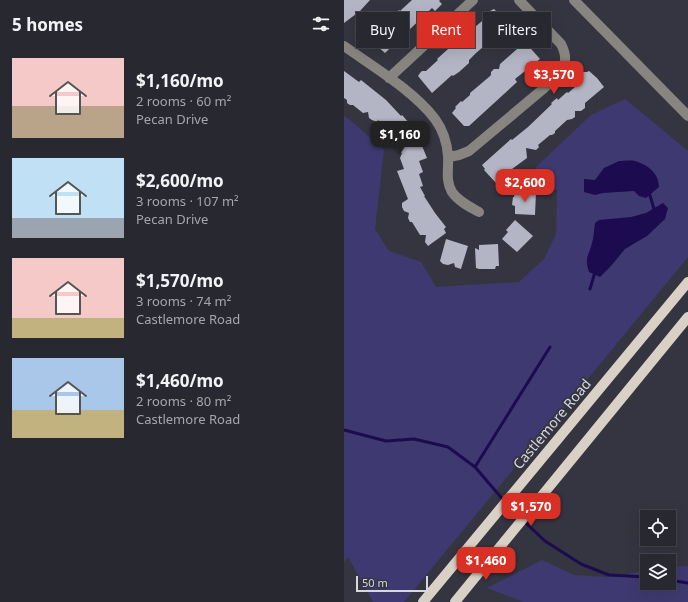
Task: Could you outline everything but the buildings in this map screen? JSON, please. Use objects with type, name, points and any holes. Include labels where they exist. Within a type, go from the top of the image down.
[{"type":"main road","name":"Castlemore Road","points":[[423,602],[688,282]]},
{"type":"main road","points":[[455,602],[688,317]]},
{"type":"street","points":[[389,78],[473,0]]},
{"type":"street","points":[[448,157],[469,151],[561,74],[565,64],[565,52],[561,44],[519,0]]},
{"type":"street","points":[[574,0],[688,116]]},
{"type":"street","points":[[344,46],[418,101],[435,119],[446,138],[448,182],[453,193],[460,200],[479,212]]},
{"type":"shaded area","points":[[625,99],[688,151],[688,257],[404,602],[373,602],[348,557],[344,562],[344,116],[384,150],[375,229],[389,251],[421,262],[436,287],[519,282],[544,259],[556,234],[557,191],[535,168],[591,115]]},
{"type":"shaded area","points":[[619,161],[635,161],[648,167],[655,174],[659,182],[659,187],[646,198],[639,196],[634,191],[595,195],[584,192],[584,179],[595,180],[604,168]]},
{"type":"shaded area","points":[[663,203],[668,208],[665,219],[647,236],[625,249],[600,277],[589,272],[587,260],[593,241],[595,223],[599,220],[631,217],[646,213]]},
{"type":"shaded area","points":[[542,560],[574,575],[607,577],[640,572],[640,590],[676,590],[676,567],[688,566],[688,602],[524,602],[487,588]]},
{"type":"waterway","points":[[649,192],[654,209],[653,211]]},
{"type":"waterway","points":[[590,289],[595,272]]},
{"type":"waterway","points":[[475,467],[550,347]]},
{"type":"waterway","points":[[344,430],[386,441],[414,439],[448,447],[475,467],[511,509],[545,541],[581,564],[609,575],[640,577]]},
{"type":"waterway","points":[[676,581],[688,583]]}]
